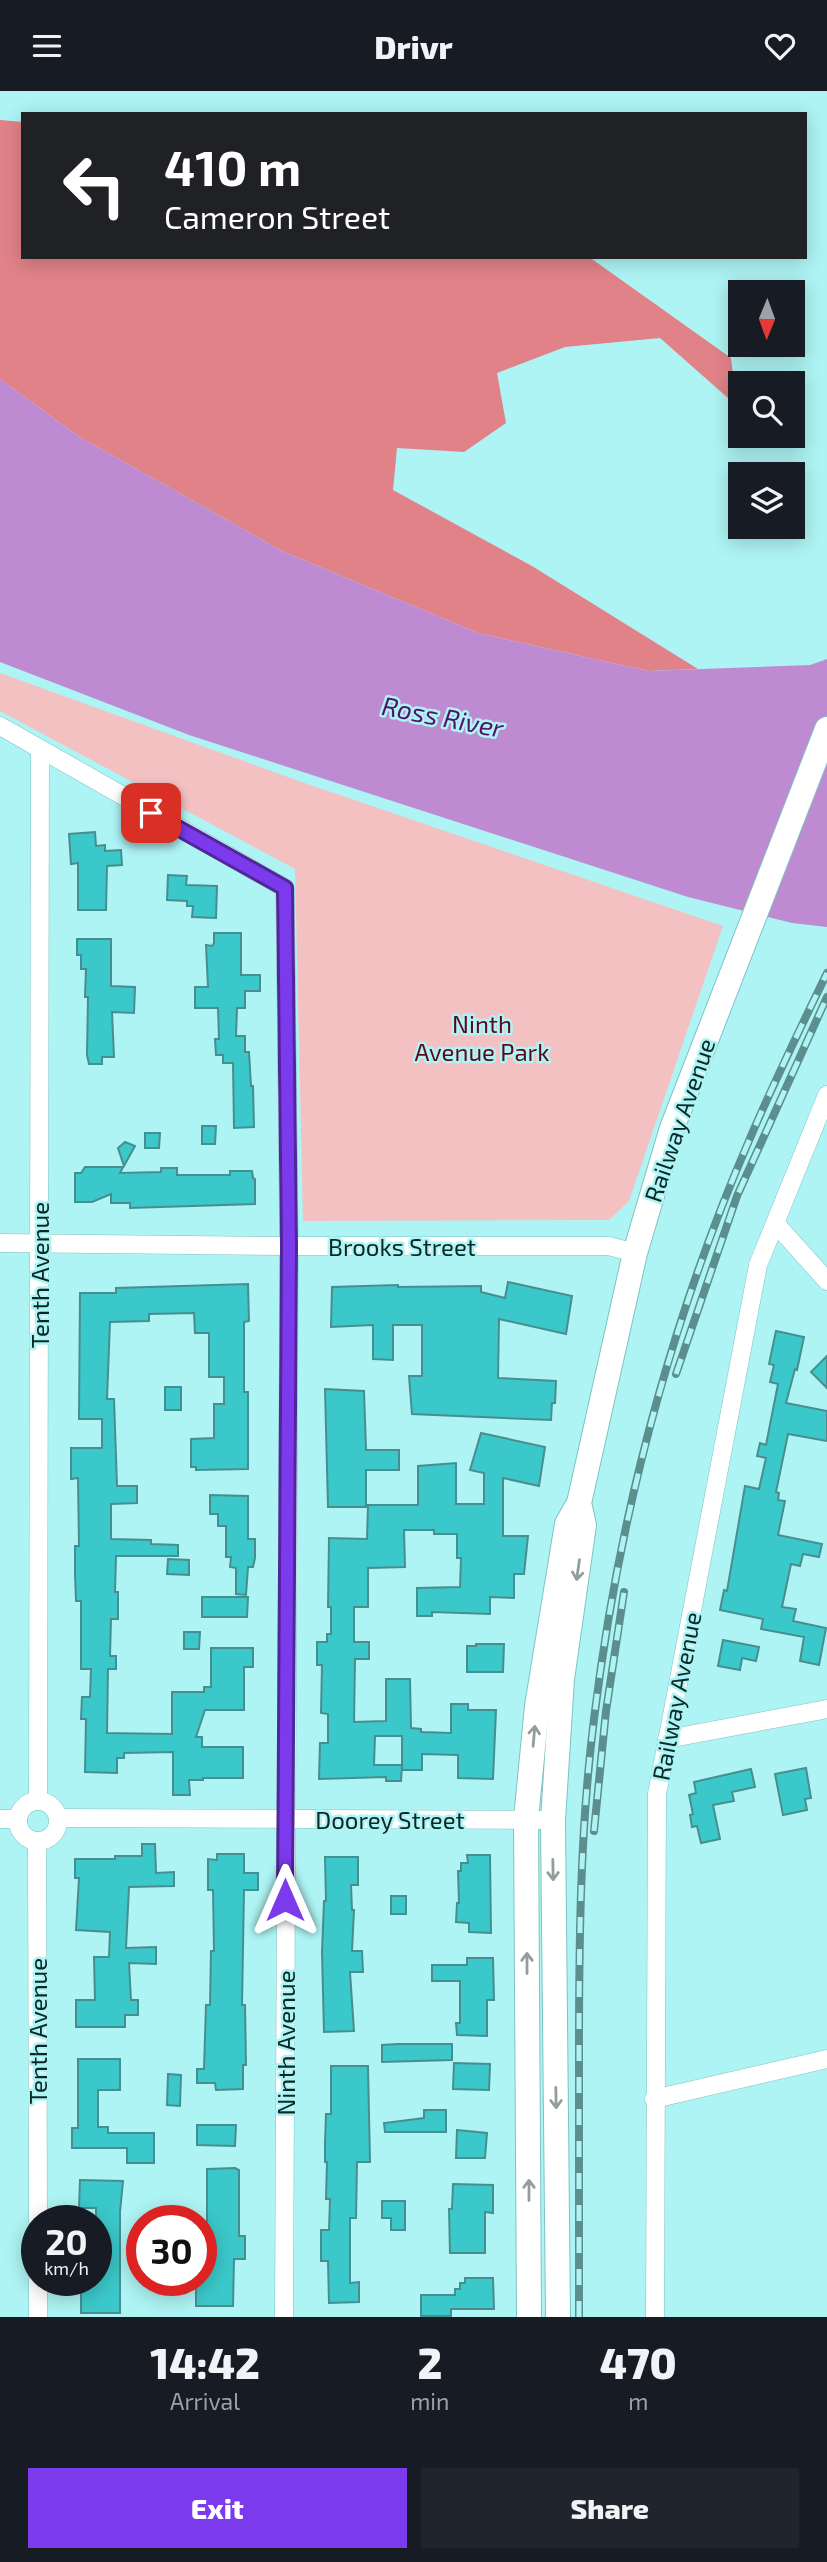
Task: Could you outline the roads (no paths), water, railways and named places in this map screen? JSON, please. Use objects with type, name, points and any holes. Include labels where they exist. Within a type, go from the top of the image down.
[{"type":"main road","name":"Railway Avenue","points":[[529,2317],[526,1819],[537,1706],[567,1524],[579,1503],[635,1253],[672,1128],[827,729]]},
{"type":"main road","name":"Railway Avenue","points":[[558,2317],[553,1820],[562,1679],[584,1525],[579,1503]]},
{"type":"street","points":[[0,726],[40,750]]},
{"type":"street","name":"Ninth Avenue","points":[[40,750],[285,888],[289,1246],[284,2317]]},
{"type":"street","name":"Tenth Avenue","points":[[38,1801],[40,750]]},
{"type":"street","name":"Railway Avenue","points":[[655,2317],[657,1794],[758,1265],[827,1095]]},
{"type":"street","points":[[775,1223],[827,1281]]},
{"type":"street","name":"Brooks Street","points":[[0,1243],[609,1246],[635,1253]]},
{"type":"street","points":[[667,1739],[827,1709]]},
{"type":"street","points":[[38,1801],[49,1804],[57,1813],[58,1824],[53,1835],[37,1841],[25,1836],[18,1819],[23,1808],[38,1801]]},
{"type":"street","name":"Doorey Street","points":[[58,1818],[553,1820]]},
{"type":"street","points":[[0,1819],[18,1819]]},
{"type":"street","name":"Tenth Avenue","points":[[37,1841],[38,2205]]},
{"type":"street","points":[[654,2099],[827,2059]]},
{"type":"street","points":[[38,2296],[38,2317]]},
{"type":"water","name":"Ross River","points":[[0,379],[78,436],[282,551],[478,633],[648,671],[810,665],[827,659],[827,927],[792,923],[688,897],[189,735],[0,662]]},
{"type":"railway","points":[[579,2317],[579,1969],[583,1844],[594,1719],[617,1572],[650,1426],[694,1283],[757,1122],[827,973]]},
{"type":"railway","points":[[676,1374],[737,1196],[827,997]]},
{"type":"railway","points":[[594,1831],[606,1711],[624,1592]]},
{"type":"park label","name":"Ninth Avenue Park","points":[[482,1037]]}]
